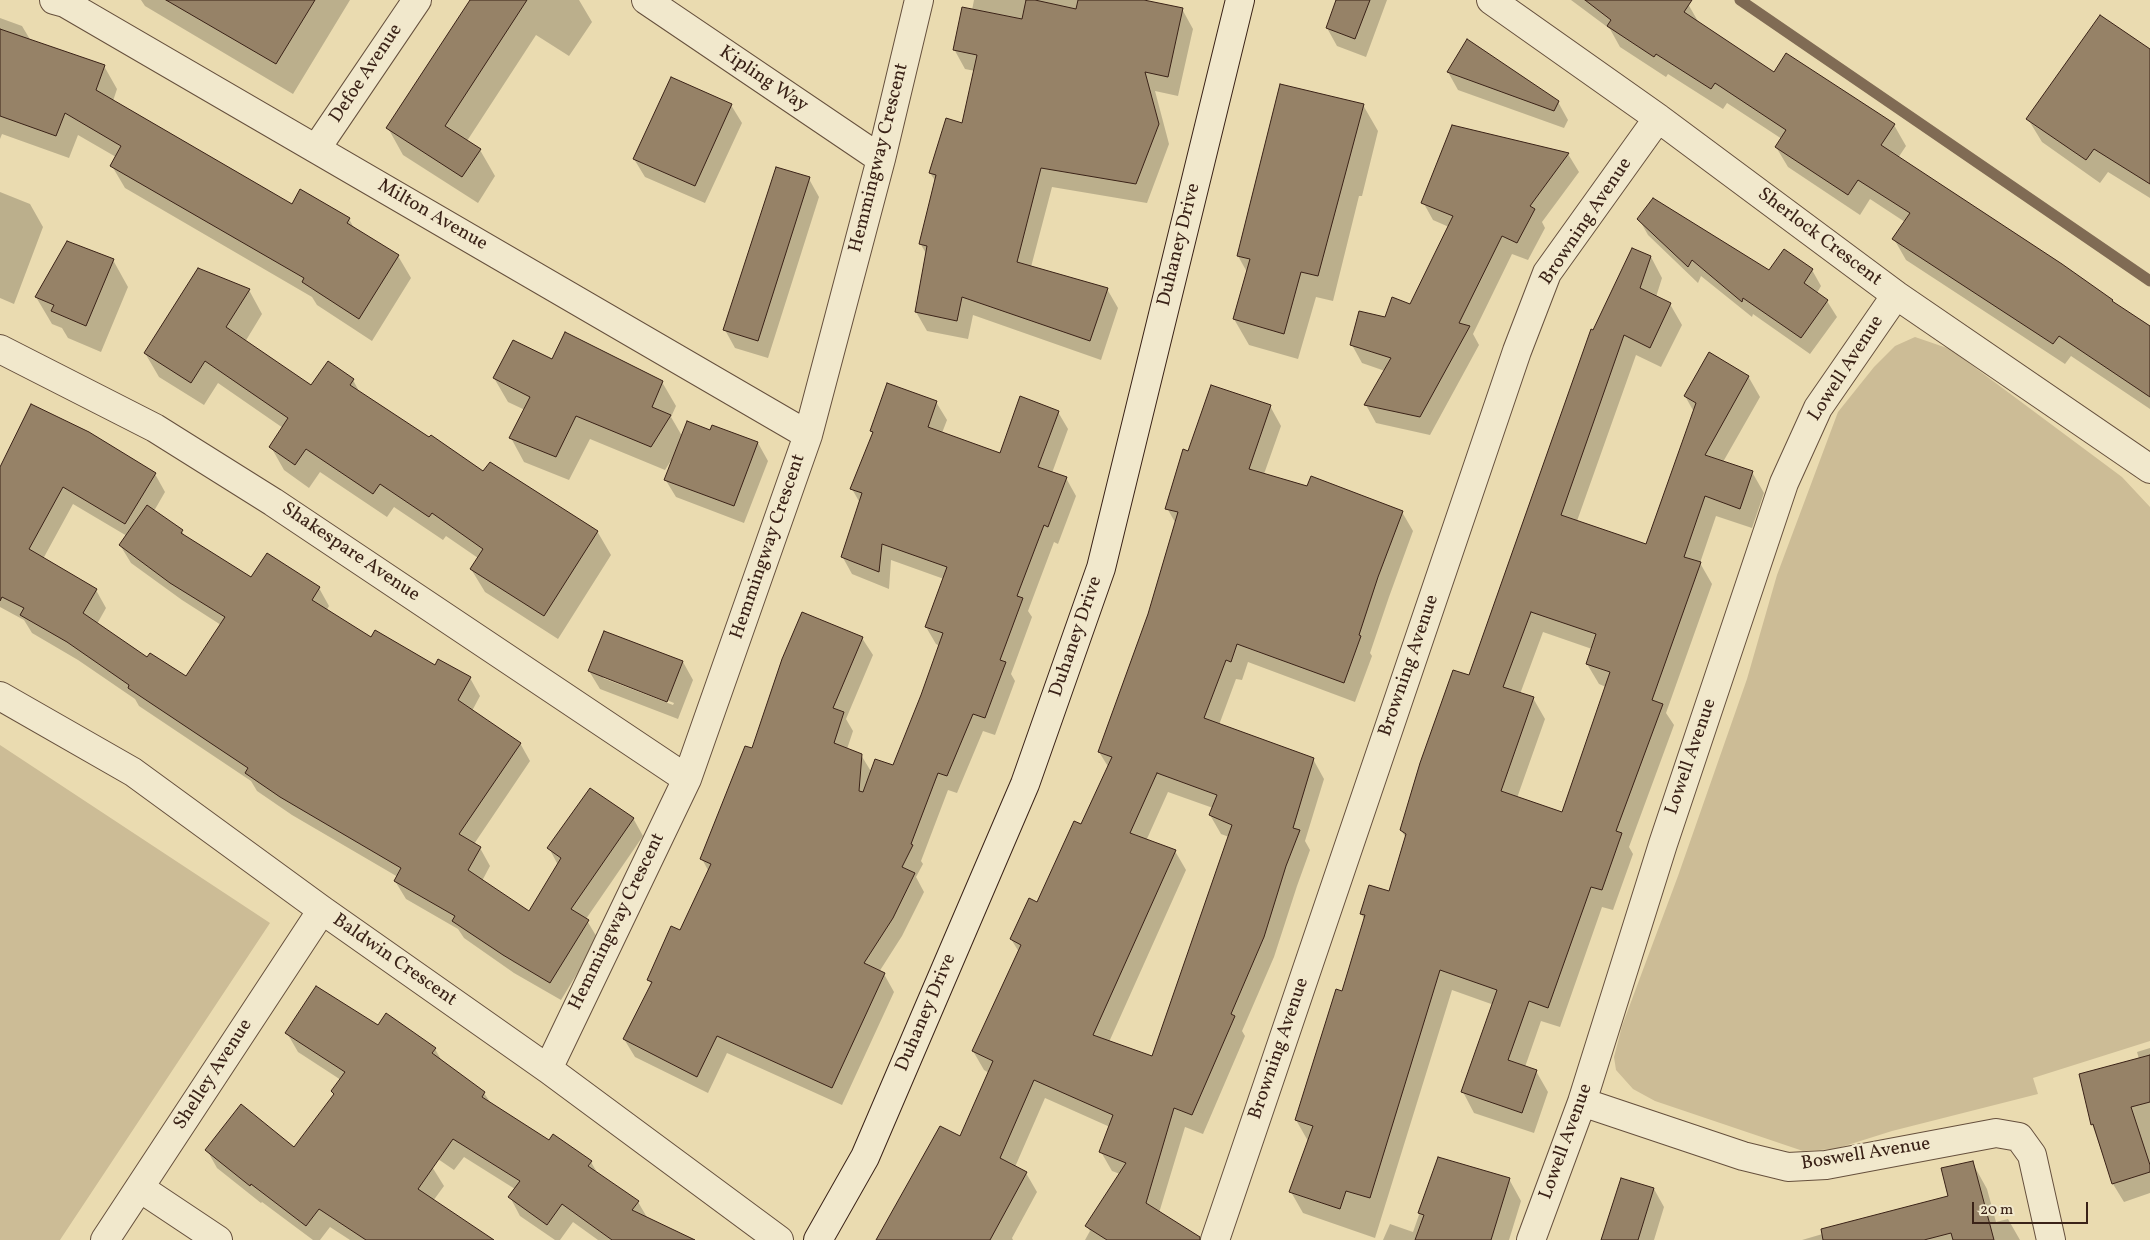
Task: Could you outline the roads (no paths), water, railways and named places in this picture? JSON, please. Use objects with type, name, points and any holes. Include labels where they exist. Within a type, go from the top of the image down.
[{"type":"street","name":"Defoe Avenue","points":[[316,149],[417,0]]},
{"type":"street","name":"Kipling Way","points":[[646,0],[881,159]]},
{"type":"street","name":"Hemmingway Crescent","points":[[548,1069],[687,779],[808,435],[881,159],[919,0]]},
{"type":"street","name":"Duhaney Drive","points":[[818,1240],[865,1157],[1025,784],[1101,568],[1240,0]]},
{"type":"street","name":"Sherlock Crescent","points":[[1491,0],[1658,118],[1896,296],[2150,469]]},
{"type":"street","name":"Milton Avenue","points":[[62,1],[808,435]]},
{"type":"street","name":"Browning Avenue","points":[[1215,1240],[1520,342],[1547,273],[1658,118]]},
{"type":"street","name":"Lowell Avenue","points":[[1531,1240],[1582,1102],[1663,844],[1784,483],[1818,408],[1896,296]]},
{"type":"street","name":"Shakespare Avenue","points":[[3,357],[155,428],[274,502],[687,779]]},
{"type":"street","name":"Baldwin Crescent","points":[[0,696],[133,772],[322,910],[548,1069],[779,1240]]},
{"type":"street","name":"Shelley Avenue","points":[[105,1240],[322,910]]},
{"type":"street","name":"Boswell Avenue","points":[[1582,1102],[1743,1156],[1788,1167],[1826,1165],[1996,1133],[2019,1137],[2032,1155],[2051,1240]]},
{"type":"street","points":[[140,1188],[218,1240]]},
{"type":"waterway","points":[[1740,0],[2150,281]]}]
